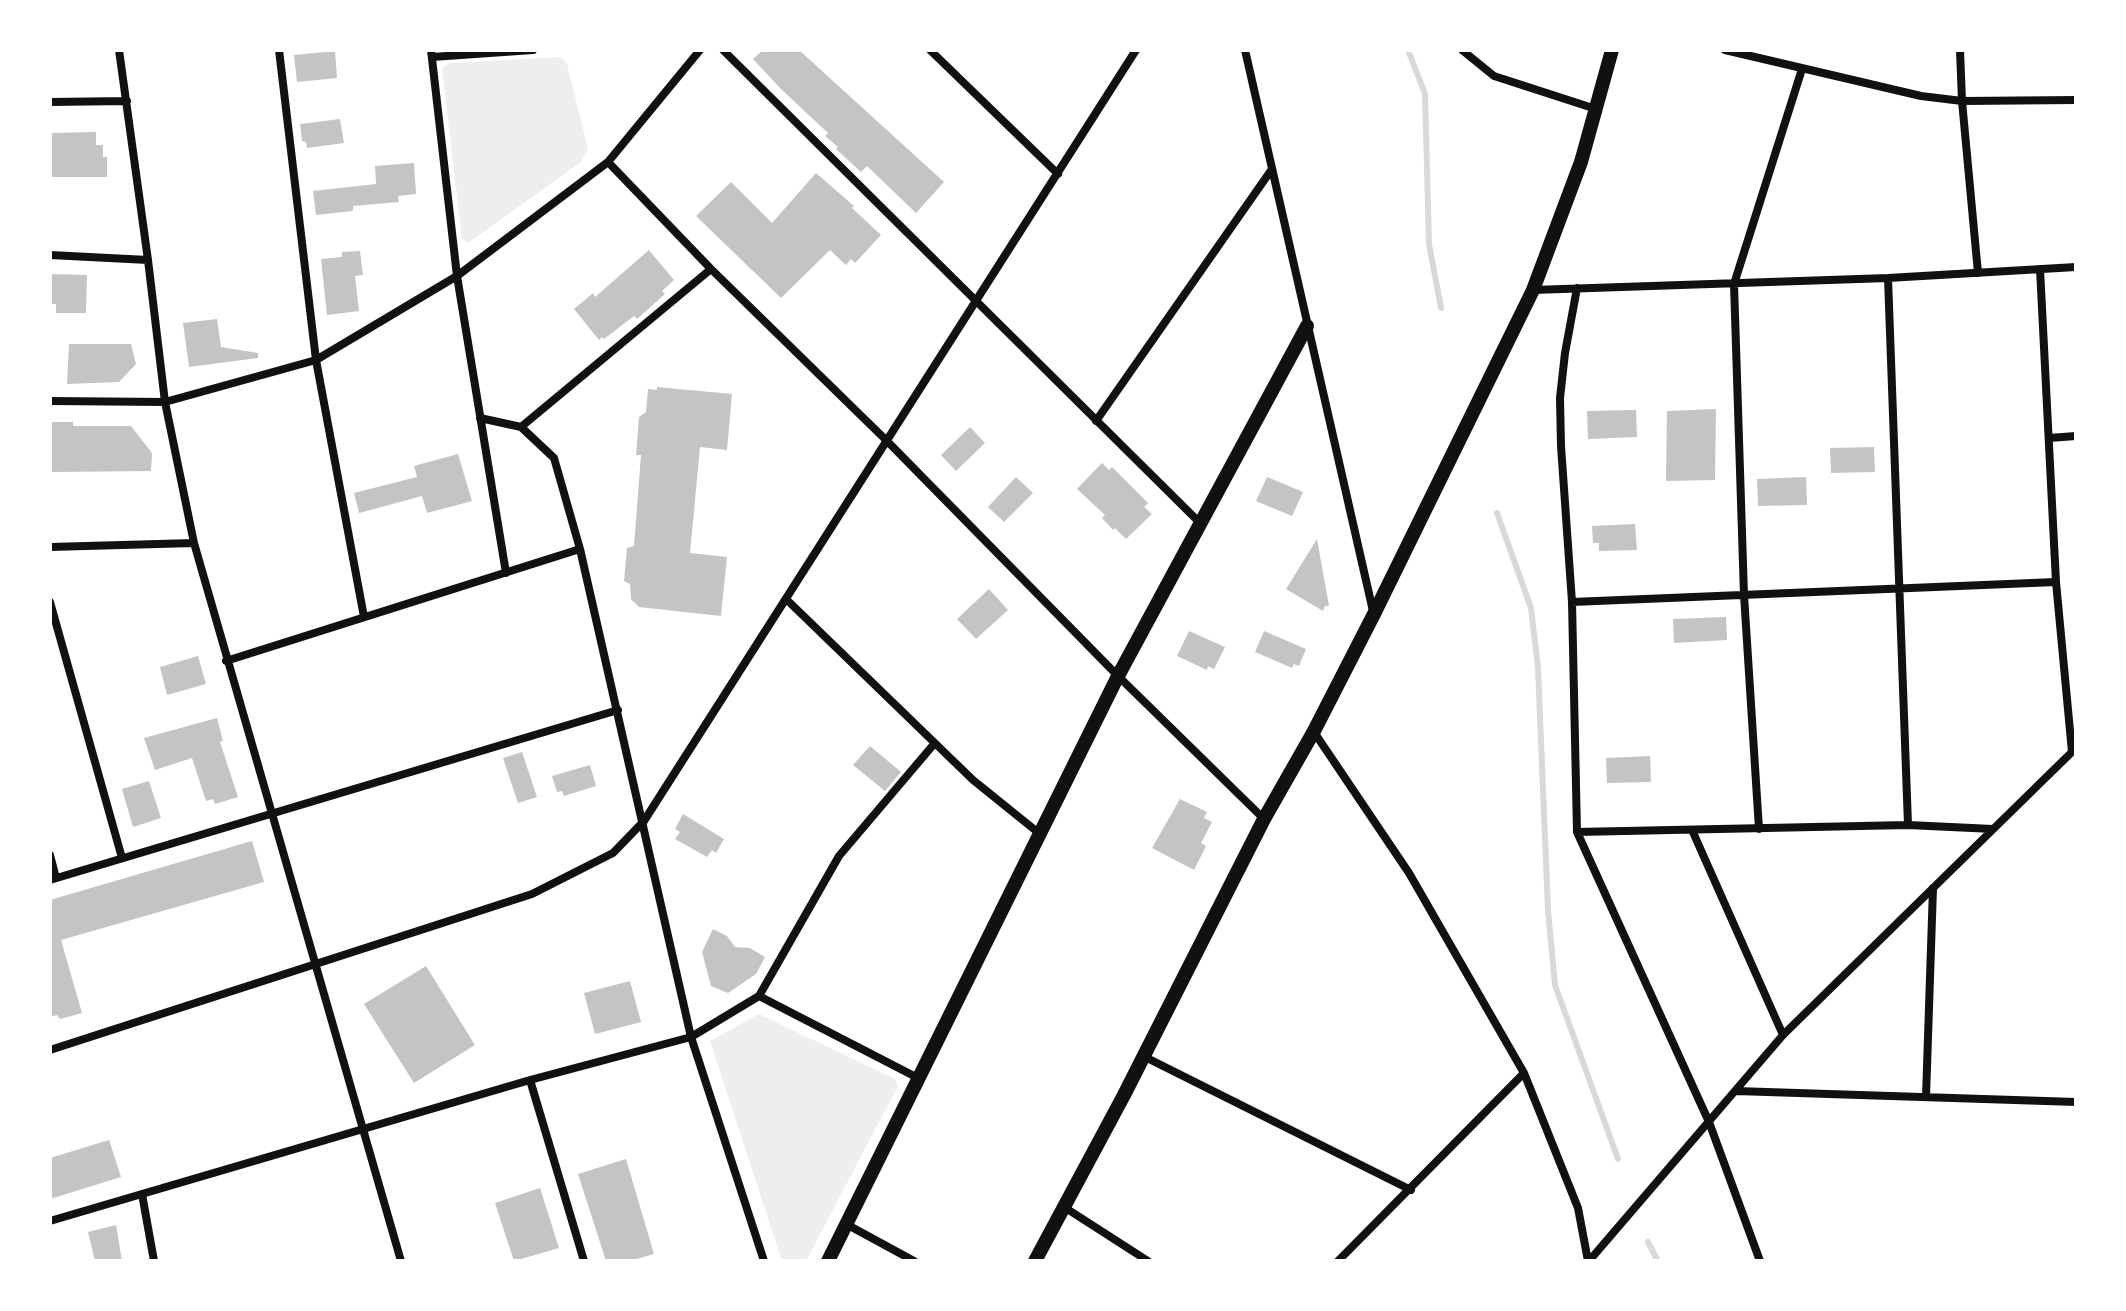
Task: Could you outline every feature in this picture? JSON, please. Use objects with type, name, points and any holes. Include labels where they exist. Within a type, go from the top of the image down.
[{"type":"main road","points":[[1035,1261],[1264,819],[1314,731],[1533,290],[1581,162],[1612,50]]},
{"type":"main road","points":[[828,1261],[1118,676],[1307,326]]},
{"type":"street","points":[[119,50],[165,402],[194,543],[401,1261]]},
{"type":"street","points":[[279,50],[316,360],[364,617]]},
{"type":"street","points":[[506,573],[457,276],[431,54],[533,50]]},
{"type":"street","points":[[50,401],[165,402],[316,360],[457,276],[608,162],[700,50]]},
{"type":"street","points":[[723,50],[1200,523]]},
{"type":"street","points":[[50,1050],[532,894],[613,853],[644,821],[1136,50]]},
{"type":"street","points":[[1245,50],[1374,614]]},
{"type":"street","points":[[1462,50],[1494,76],[1596,109]]},
{"type":"street","points":[[1725,50],[1921,96],[1962,101],[2076,100]]},
{"type":"street","points":[[1960,50],[1978,273]]},
{"type":"street","points":[[934,52],[1058,174]]},
{"type":"street","points":[[1759,829],[1744,595],[1734,284],[1802,69]]},
{"type":"street","points":[[50,102],[127,101]]},
{"type":"street","points":[[608,162],[711,269],[1264,819]]},
{"type":"street","points":[[1096,421],[1272,169]]},
{"type":"street","points":[[50,255],[148,260]]},
{"type":"street","points":[[1533,290],[1888,278],[2076,267]]},
{"type":"street","points":[[521,427],[711,269]]},
{"type":"street","points":[[1588,1261],[1783,1035],[2074,750],[2056,582],[2040,269]]},
{"type":"street","points":[[1888,278],[1908,825]]},
{"type":"street","points":[[1577,288],[1560,398],[1572,602],[1577,832],[1709,1122],[1760,1261]]},
{"type":"street","points":[[480,418],[521,427],[554,458],[580,549],[691,1037],[764,1261]]},
{"type":"street","points":[[2049,438],[2076,436]]},
{"type":"street","points":[[50,547],[194,543]]},
{"type":"street","points":[[226,661],[580,549]]},
{"type":"street","points":[[1572,602],[2056,582]]},
{"type":"street","points":[[786,599],[990,796],[1040,834]]},
{"type":"street","points":[[50,602],[122,858]]},
{"type":"street","points":[[50,855],[53,879],[618,710]]},
{"type":"street","points":[[1314,731],[1409,873],[1524,1073],[1578,1208],[1588,1261]]},
{"type":"street","points":[[50,1221],[530,1080],[691,1037],[759,996],[839,856],[934,744]]},
{"type":"street","points":[[1577,832],[1908,825],[1993,829]]},
{"type":"street","points":[[1692,830],[1783,1035]]},
{"type":"street","points":[[1926,1097],[1933,888]]},
{"type":"street","points":[[759,996],[918,1078]]},
{"type":"street","points":[[1143,1056],[1411,1190]]},
{"type":"street","points":[[1338,1261],[1524,1073]]},
{"type":"street","points":[[530,1080],[584,1261]]},
{"type":"street","points":[[1736,1091],[2076,1102]]},
{"type":"street","points":[[142,1194],[154,1261]]},
{"type":"street","points":[[1064,1207],[1148,1261]]},
{"type":"street","points":[[846,1224],[914,1261]]},
{"type":"shaded area","points":[[561,57],[567,64],[588,149],[581,162],[468,243],[462,239],[442,69],[449,63]]},
{"type":"shaded area","points":[[759,1014],[895,1079],[898,1086],[806,1261],[782,1261],[710,1041]]},
{"type":"building","points":[[763,50],[799,50],[944,182],[916,213],[867,166],[861,172],[836,149],[838,147],[825,136],[828,133],[753,59]]},
{"type":"building","points":[[335,51],[337,78],[297,82],[294,55]]},
{"type":"building","points":[[340,119],[344,143],[307,148],[306,142],[302,141],[300,124]]},
{"type":"building","points":[[96,132],[96,145],[103,145],[103,157],[107,157],[107,177],[50,177],[50,133]]},
{"type":"building","points":[[414,163],[416,194],[398,196],[399,202],[353,206],[353,211],[316,215],[313,191],[376,184],[375,166]]},
{"type":"building","points":[[816,173],[881,235],[855,263],[851,259],[846,265],[830,250],[781,298],[696,216],[731,182],[772,223]]},
{"type":"building","points":[[649,250],[674,280],[662,291],[665,294],[637,319],[634,316],[599,340],[574,309],[593,293],[595,297]]},
{"type":"building","points":[[360,251],[363,275],[355,276],[359,311],[327,315],[321,259],[342,257],[342,252]]},
{"type":"building","points":[[50,274],[87,275],[86,313],[56,313],[56,304],[50,304]]},
{"type":"building","points":[[217,319],[221,347],[258,353],[258,358],[189,367],[183,323]]},
{"type":"building","points":[[69,344],[131,344],[136,364],[119,382],[67,384]]},
{"type":"building","points":[[657,387],[732,394],[727,450],[700,447],[690,553],[727,557],[721,616],[639,607],[631,599],[630,584],[624,581],[627,548],[634,546],[641,455],[636,455],[639,417],[646,412],[648,389],[657,390]]},
{"type":"building","points":[[1716,409],[1715,480],[1666,481],[1667,411]]},
{"type":"building","points":[[1636,410],[1637,437],[1588,439],[1587,411]]},
{"type":"building","points":[[50,422],[73,422],[73,426],[131,426],[152,453],[151,471],[50,472]]},
{"type":"building","points":[[970,427],[985,443],[956,471],[941,455]]},
{"type":"building","points":[[1874,447],[1875,472],[1831,473],[1830,448]]},
{"type":"building","points":[[458,454],[472,501],[427,513],[422,496],[359,513],[354,493],[417,477],[414,466]]},
{"type":"building","points":[[1102,463],[1109,470],[1112,467],[1148,503],[1144,507],[1152,514],[1126,539],[1115,528],[1113,530],[1102,518],[1105,515],[1077,489]]},
{"type":"building","points":[[1016,477],[1033,493],[1004,522],[988,507]]},
{"type":"building","points":[[1267,477],[1303,492],[1292,516],[1256,501]]},
{"type":"building","points":[[1806,477],[1807,505],[1758,506],[1757,479]]},
{"type":"building","points":[[1635,524],[1637,550],[1599,551],[1599,543],[1593,543],[1592,526]]},
{"type":"building","points":[[1317,539],[1329,606],[1325,606],[1323,611],[1286,589]]},
{"type":"building","points":[[989,589],[1008,610],[976,639],[957,619]]},
{"type":"building","points":[[1726,617],[1727,640],[1674,643],[1673,619]]},
{"type":"building","points":[[1189,631],[1225,647],[1214,669],[1208,666],[1207,670],[1177,656]]},
{"type":"building","points":[[1264,631],[1306,649],[1299,666],[1294,664],[1292,668],[1255,652]]},
{"type":"building","points":[[198,656],[206,684],[167,695],[160,667]]},
{"type":"building","points":[[217,718],[223,741],[220,742],[238,797],[215,804],[213,799],[206,801],[192,758],[155,770],[144,738]]},
{"type":"building","points":[[870,746],[901,772],[885,791],[853,765]]},
{"type":"building","points":[[522,752],[537,797],[518,803],[503,758]]},
{"type":"building","points":[[1650,756],[1651,782],[1607,783],[1606,758]]},
{"type":"building","points":[[590,765],[596,786],[564,796],[562,791],[557,792],[552,776]]},
{"type":"building","points":[[149,781],[161,818],[133,827],[122,789]]},
{"type":"building","points":[[1180,799],[1207,812],[1204,818],[1212,822],[1201,843],[1206,846],[1194,870],[1152,848]]},
{"type":"building","points":[[683,814],[724,839],[716,853],[712,850],[707,857],[675,839],[680,832],[675,829]]},
{"type":"building","points":[[252,841],[264,882],[61,940],[82,1013],[60,1019],[57,1015],[50,1017],[50,900]]},
{"type":"building","points":[[713,929],[727,936],[735,947],[750,948],[765,957],[756,974],[728,993],[711,986],[702,952]]},
{"type":"building","points":[[426,966],[475,1045],[414,1083],[364,1004]]},
{"type":"building","points":[[630,981],[641,1022],[595,1034],[584,993]]},
{"type":"building","points":[[109,1140],[121,1177],[50,1199],[50,1158]]},
{"type":"building","points":[[626,1159],[654,1254],[630,1261],[606,1261],[578,1174]]},
{"type":"building","points":[[540,1188],[559,1248],[514,1261],[495,1203]]},
{"type":"building","points":[[116,1225],[122,1261],[95,1261],[88,1232]]},
{"type":"waterway","points":[[1408,50],[1425,94],[1429,244],[1441,308]]},
{"type":"waterway","points":[[1497,513],[1531,608],[1538,668],[1548,910],[1555,985],[1618,1159]]},
{"type":"waterway","points":[[1648,1242],[1658,1261]]}]
